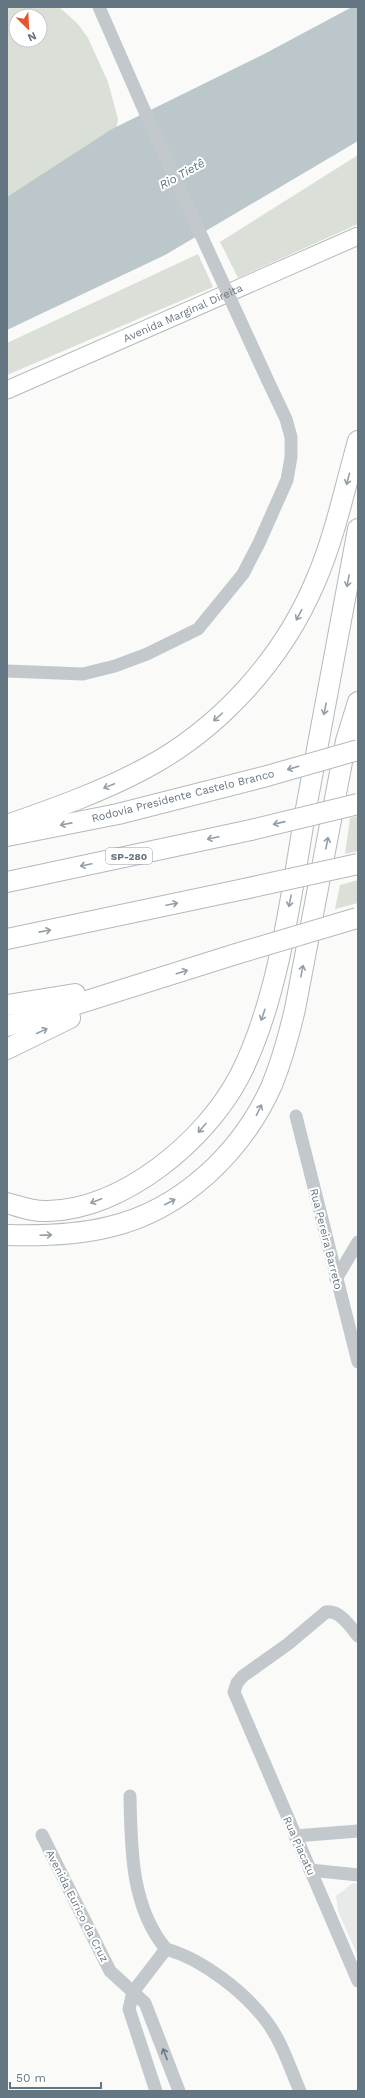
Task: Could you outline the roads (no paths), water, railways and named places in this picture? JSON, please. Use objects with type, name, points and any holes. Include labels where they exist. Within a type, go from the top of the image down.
[{"type":"highway","points":[[7,826],[75,800],[146,769],[196,735],[241,694],[279,647],[295,622],[316,580],[332,537],[358,441]]},
{"type":"highway","points":[[7,1203],[41,1211],[68,1210],[120,1192],[145,1177],[185,1146],[203,1128],[239,1077],[252,1046],[274,977],[290,900],[358,529]]},
{"type":"highway","points":[[7,1235],[46,1236],[110,1227],[145,1215],[169,1203],[200,1181],[234,1147],[256,1116],[272,1084],[284,1053],[295,1010],[346,740],[358,702]]},
{"type":"highway","name":"Rodovia Presidente Castelo Branco","points":[[7,836],[118,814],[267,776],[358,750]]},
{"type":"highway","name":"SP-280","points":[[7,882],[251,830],[358,804]]},
{"type":"highway","points":[[7,939],[358,864]]},
{"type":"highway","points":[[7,1026],[236,954],[357,918]]},
{"type":"highway","points":[[7,1005],[144,983]]},
{"type":"highway","points":[[7,1048],[144,983]]},
{"type":"main road","name":"Avenida Marginal Direita","points":[[7,390],[358,236]]},
{"type":"street","points":[[7,671],[83,674],[115,666],[147,654],[198,629],[243,574],[259,543],[287,480],[291,457],[291,437],[286,420],[158,142],[99,7]]},
{"type":"street","name":"Rua Pereira Barreto","points":[[296,1116],[358,1362]]},
{"type":"street","points":[[336,1279],[358,1242]]},
{"type":"street","name":"Rua Piacatu","points":[[356,1634],[342,1617],[332,1611],[321,1616],[288,1644],[255,1666],[237,1682],[234,1692],[240,1710],[358,1981]]},
{"type":"street","points":[[130,1796],[133,1858],[137,1885],[154,1934],[166,1949],[183,1953],[240,1992],[270,2027],[285,2054],[300,2091]]},
{"type":"street","points":[[295,1836],[358,1830]]},
{"type":"street","name":"Avenida Eurico da Cruz","points":[[42,1835],[110,1971],[145,2003],[179,2091]]},
{"type":"street","points":[[310,1870],[358,1875]]},
{"type":"street","points":[[156,2091],[129,2009],[133,1992],[166,1949]]},
{"type":"water","name":"Rio Tietê","points":[[352,7],[358,7],[358,141],[165,255],[7,330],[7,197],[112,129],[266,53]]}]
